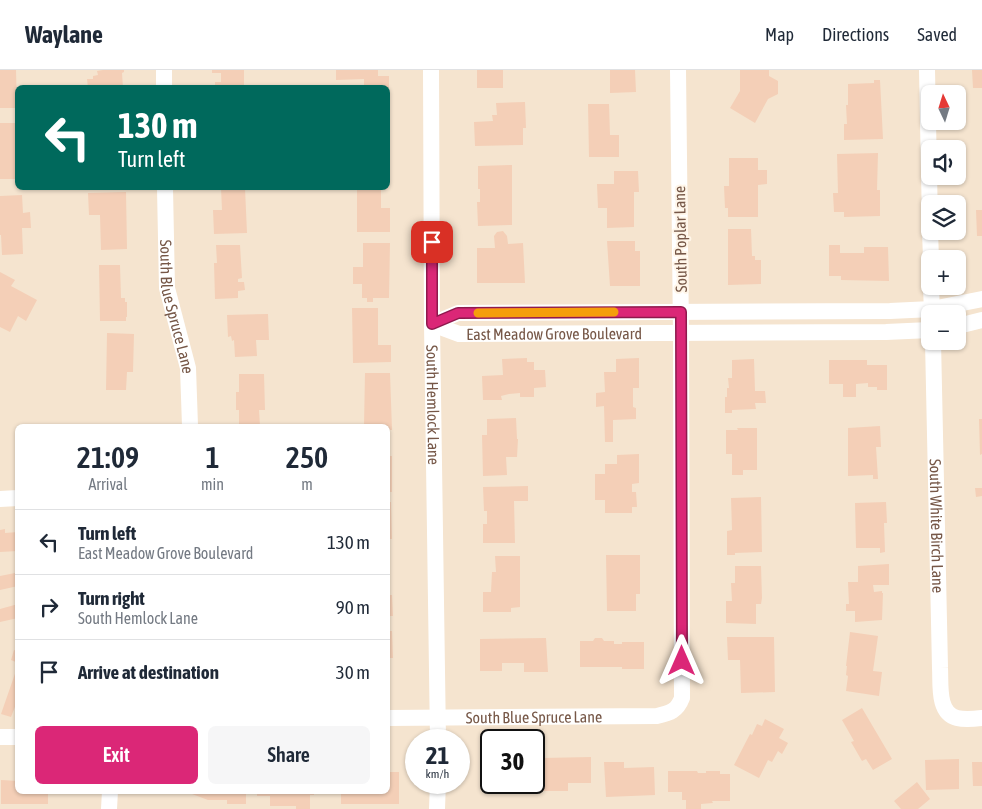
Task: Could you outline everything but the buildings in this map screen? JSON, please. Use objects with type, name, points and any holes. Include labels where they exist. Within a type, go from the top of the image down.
[{"type":"street","points":[[164,70],[164,85]]},
{"type":"street","name":"South Hemlock Lane","points":[[431,70],[432,324],[438,729]]},
{"type":"street","name":"South Poplar Lane","points":[[678,70],[682,698],[679,707]]},
{"type":"street","points":[[927,70],[929,195]]},
{"type":"street","name":"South Blue Spruce Lane","points":[[165,190],[167,288],[188,368],[190,424]]},
{"type":"street","name":"East Meadow Grove Boulevard","points":[[957,305],[982,299]]},
{"type":"street","name":"East Meadow Grove Boulevard","points":[[432,324],[458,313],[921,311]]},
{"type":"street","points":[[966,324],[982,320]]},
{"type":"street","name":"East Meadow Grove Boulevard","points":[[432,324],[459,334],[921,330]]},
{"type":"street","name":"South White Birch Lane","points":[[933,350],[942,701],[945,710],[956,718],[982,718]]},
{"type":"street","points":[[0,498],[15,498]]},
{"type":"street","name":"South Blue Spruce Lane","points":[[390,718],[657,716],[670,713],[679,707]]},
{"type":"street","points":[[0,737],[15,737]]},
{"type":"street","points":[[109,809],[110,794]]},
{"type":"street","points":[[438,794],[438,809]]},
{"type":"shaded area","points":[[0,70],[982,70],[982,809],[0,809]]},
{"type":"slow traffic","points":[[478,313],[614,312]]},
{"type":"route","points":[[432,242],[432,324],[458,313],[681,312],[682,661]]}]
